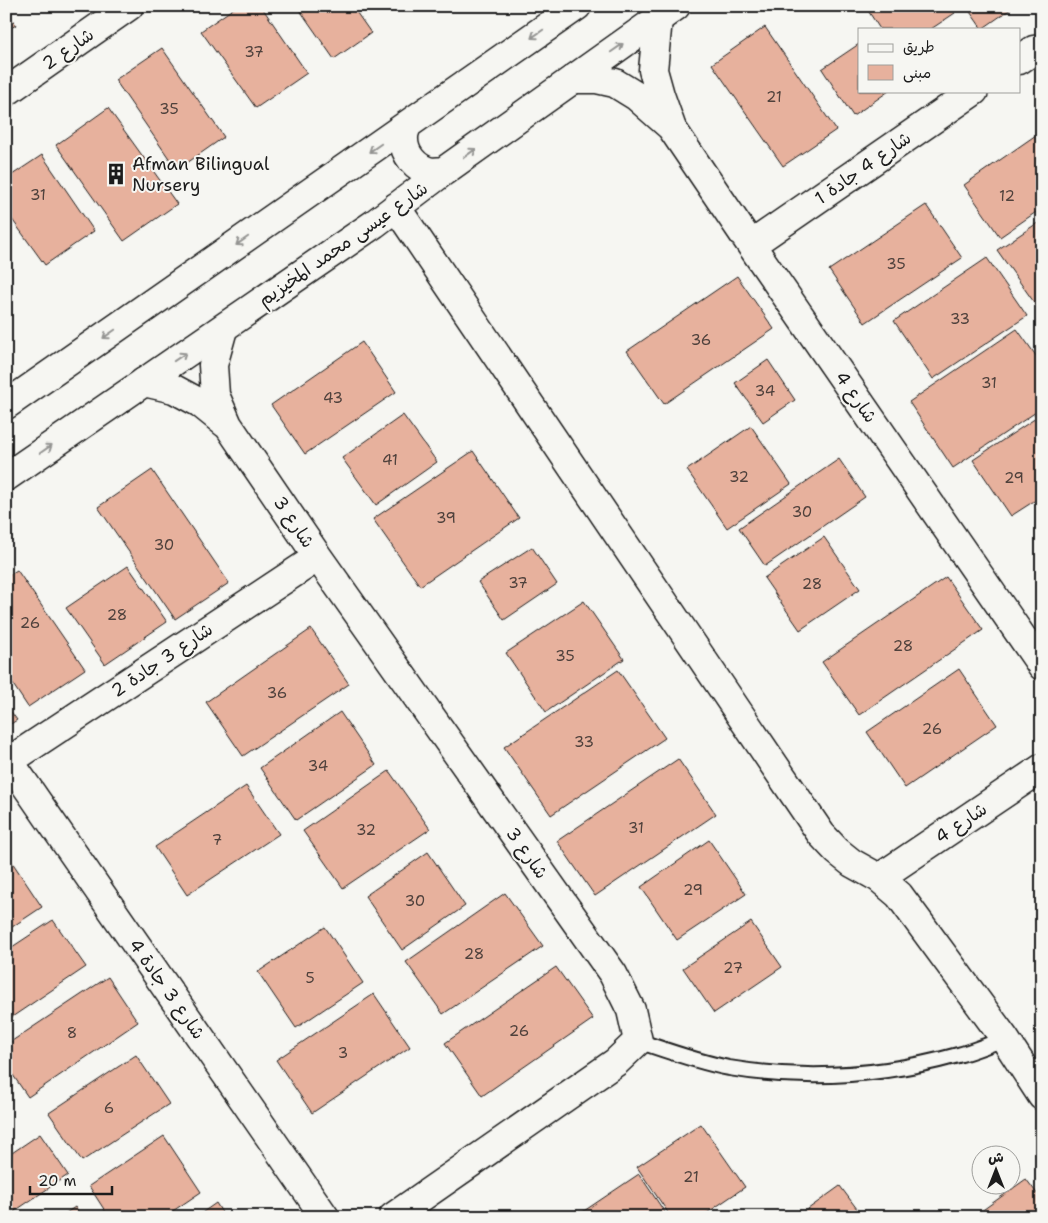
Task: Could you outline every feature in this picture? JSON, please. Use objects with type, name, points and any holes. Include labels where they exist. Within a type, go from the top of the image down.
[{"type":"street","name":"شارع 2","points":[[6,92],[129,6]]},
{"type":"street","points":[[6,405],[577,6]]},
{"type":"street","name":"شارع عيسى محمد المخيزيم","points":[[6,477],[374,224],[444,171],[667,13]]},
{"type":"street","name":"شارع 4","points":[[667,13],[653,70],[671,127]]},
{"type":"street","points":[[1020,59],[1034,50],[1042,49]]},
{"type":"street","name":"شارع 4","points":[[574,79],[596,79],[615,83],[636,96],[671,127],[1042,666]]},
{"type":"street","name":"شارع 4 جادة 1","points":[[751,245],[973,92]]},
{"type":"street","points":[[407,125],[404,137],[405,149],[411,160],[420,168],[432,172],[444,171]]},
{"type":"street","points":[[396,207],[821,834],[852,863],[879,878],[899,895],[1005,1039],[1042,1096]]},
{"type":"street","name":"شارع 3","points":[[223,329],[213,365],[215,395],[228,425],[318,557],[612,974],[630,1010],[638,1041]]},
{"type":"street","name":"شارع 3","points":[[144,382],[174,389],[200,403],[228,425]]},
{"type":"street","name":"شارع 3 جادة 2","points":[[8,762],[318,557]]},
{"type":"street","name":"شارع 3 جادة 4","points":[[8,762],[325,1217]]},
{"type":"street","name":"شارع 4","points":[[879,878],[1042,768]]},
{"type":"street","points":[[393,1217],[616,1062],[638,1041]]},
{"type":"lane","points":[[638,1041],[682,1056],[728,1068],[775,1074],[821,1076],[868,1073],[915,1066],[960,1055],[1005,1039]]},
{"type":"building","points":[[237,6],[261,6],[307,73],[256,108],[201,31]]},
{"type":"building","points":[[297,6],[352,6],[371,33],[334,59]]},
{"type":"building","points":[[865,6],[950,6],[955,13],[932,28],[879,28]]},
{"type":"building","points":[[966,6],[1015,6],[983,28],[981,28]]},
{"type":"building","points":[[6,11],[16,25],[6,31]]},
{"type":"building","points":[[765,27],[836,130],[783,166],[712,64]]},
{"type":"building","points":[[858,45],[858,92],[888,92],[853,116],[822,69]]},
{"type":"building","points":[[162,48],[224,137],[177,170],[115,80]]},
{"type":"building","name":"Afman Bilingual Nursery","points":[[108,108],[177,204],[124,241],[56,145]]},
{"type":"building","points":[[1036,135],[1042,143],[1042,208],[1000,237],[964,185]]},
{"type":"building","points":[[42,155],[94,231],[45,265],[6,211],[6,179]]},
{"type":"building","points":[[926,205],[962,258],[865,323],[829,270]]},
{"type":"building","points":[[1042,220],[1042,301],[1036,305],[997,250]]},
{"type":"building","points":[[987,258],[1027,316],[933,379],[894,321]]},
{"type":"building","points":[[737,276],[774,329],[664,404],[627,351]]},
{"type":"building","points":[[1017,329],[1042,364],[1042,408],[953,468],[909,402]]},
{"type":"building","points":[[362,342],[396,392],[305,454],[271,405]]},
{"type":"building","points":[[768,360],[795,400],[763,422],[735,383]]},
{"type":"building","points":[[1042,414],[1042,496],[1011,516],[973,460]]},
{"type":"building","points":[[403,415],[437,462],[376,505],[342,458]]},
{"type":"building","points":[[751,426],[791,484],[727,528],[687,470]]},
{"type":"building","points":[[473,451],[519,518],[420,586],[373,519]]},
{"type":"building","points":[[839,459],[865,497],[765,566],[739,528]]},
{"type":"building","points":[[152,470],[229,583],[175,619],[98,507]]},
{"type":"building","points":[[824,537],[860,589],[800,630],[764,578]]},
{"type":"building","points":[[532,547],[557,584],[504,620],[478,582]]},
{"type":"building","points":[[128,566],[167,622],[105,664],[66,608]]},
{"type":"building","points":[[17,570],[85,669],[28,707],[6,674],[6,577]]},
{"type":"building","points":[[946,577],[983,630],[859,715],[822,662]]},
{"type":"building","points":[[584,601],[624,659],[546,712],[506,653]]},
{"type":"building","points":[[311,629],[349,684],[243,756],[206,702]]},
{"type":"building","points":[[959,669],[997,725],[905,788],[867,732]]},
{"type":"building","points":[[618,670],[665,738],[551,815],[504,747]]},
{"type":"building","points":[[6,705],[17,720],[6,727]]},
{"type":"building","points":[[340,712],[376,765],[296,820],[260,768]]},
{"type":"building","points":[[678,759],[716,814],[595,896],[557,841]]},
{"type":"building","points":[[389,771],[430,829],[343,888],[303,831]]},
{"type":"building","points":[[246,786],[279,834],[187,895],[155,847]]},
{"type":"building","points":[[709,840],[746,894],[677,940],[641,887]]},
{"type":"building","points":[[428,852],[465,906],[402,950],[365,896]]},
{"type":"building","points":[[10,859],[42,907],[6,931],[6,862]]},
{"type":"building","points":[[505,893],[543,946],[443,1014],[406,962]]},
{"type":"building","points":[[53,920],[86,967],[6,1021],[6,951]]},
{"type":"building","points":[[751,922],[782,967],[714,1013],[683,968]]},
{"type":"building","points":[[325,927],[363,983],[296,1028],[258,972]]},
{"type":"building","points":[[556,967],[593,1019],[482,1096],[445,1043]]},
{"type":"building","points":[[108,977],[138,1022],[28,1097],[6,1065],[6,1045]]},
{"type":"building","points":[[374,994],[410,1047],[312,1113],[276,1060]]},
{"type":"building","points":[[136,1055],[169,1104],[82,1161],[49,1113]]},
{"type":"building","points":[[701,1124],[745,1187],[701,1217],[671,1217],[637,1167]]},
{"type":"building","points":[[40,1134],[68,1175],[6,1217],[6,1157]]},
{"type":"building","points":[[164,1136],[201,1192],[164,1217],[109,1217],[89,1186]]},
{"type":"building","points":[[639,1174],[668,1217],[579,1217],[578,1215]]},
{"type":"building","points":[[1026,1179],[1042,1200],[1042,1217],[973,1217],[1002,1196],[1020,1196],[1020,1183]]},
{"type":"building","points":[[840,1186],[863,1217],[797,1217]]},
{"type":"building","points":[[216,1203],[225,1217],[196,1217]]},
{"type":"building","points":[[75,1207],[82,1217],[60,1217]]},
{"type":"place","name":"Afman Bilingual Nursery","points":[[116,174]]}]
